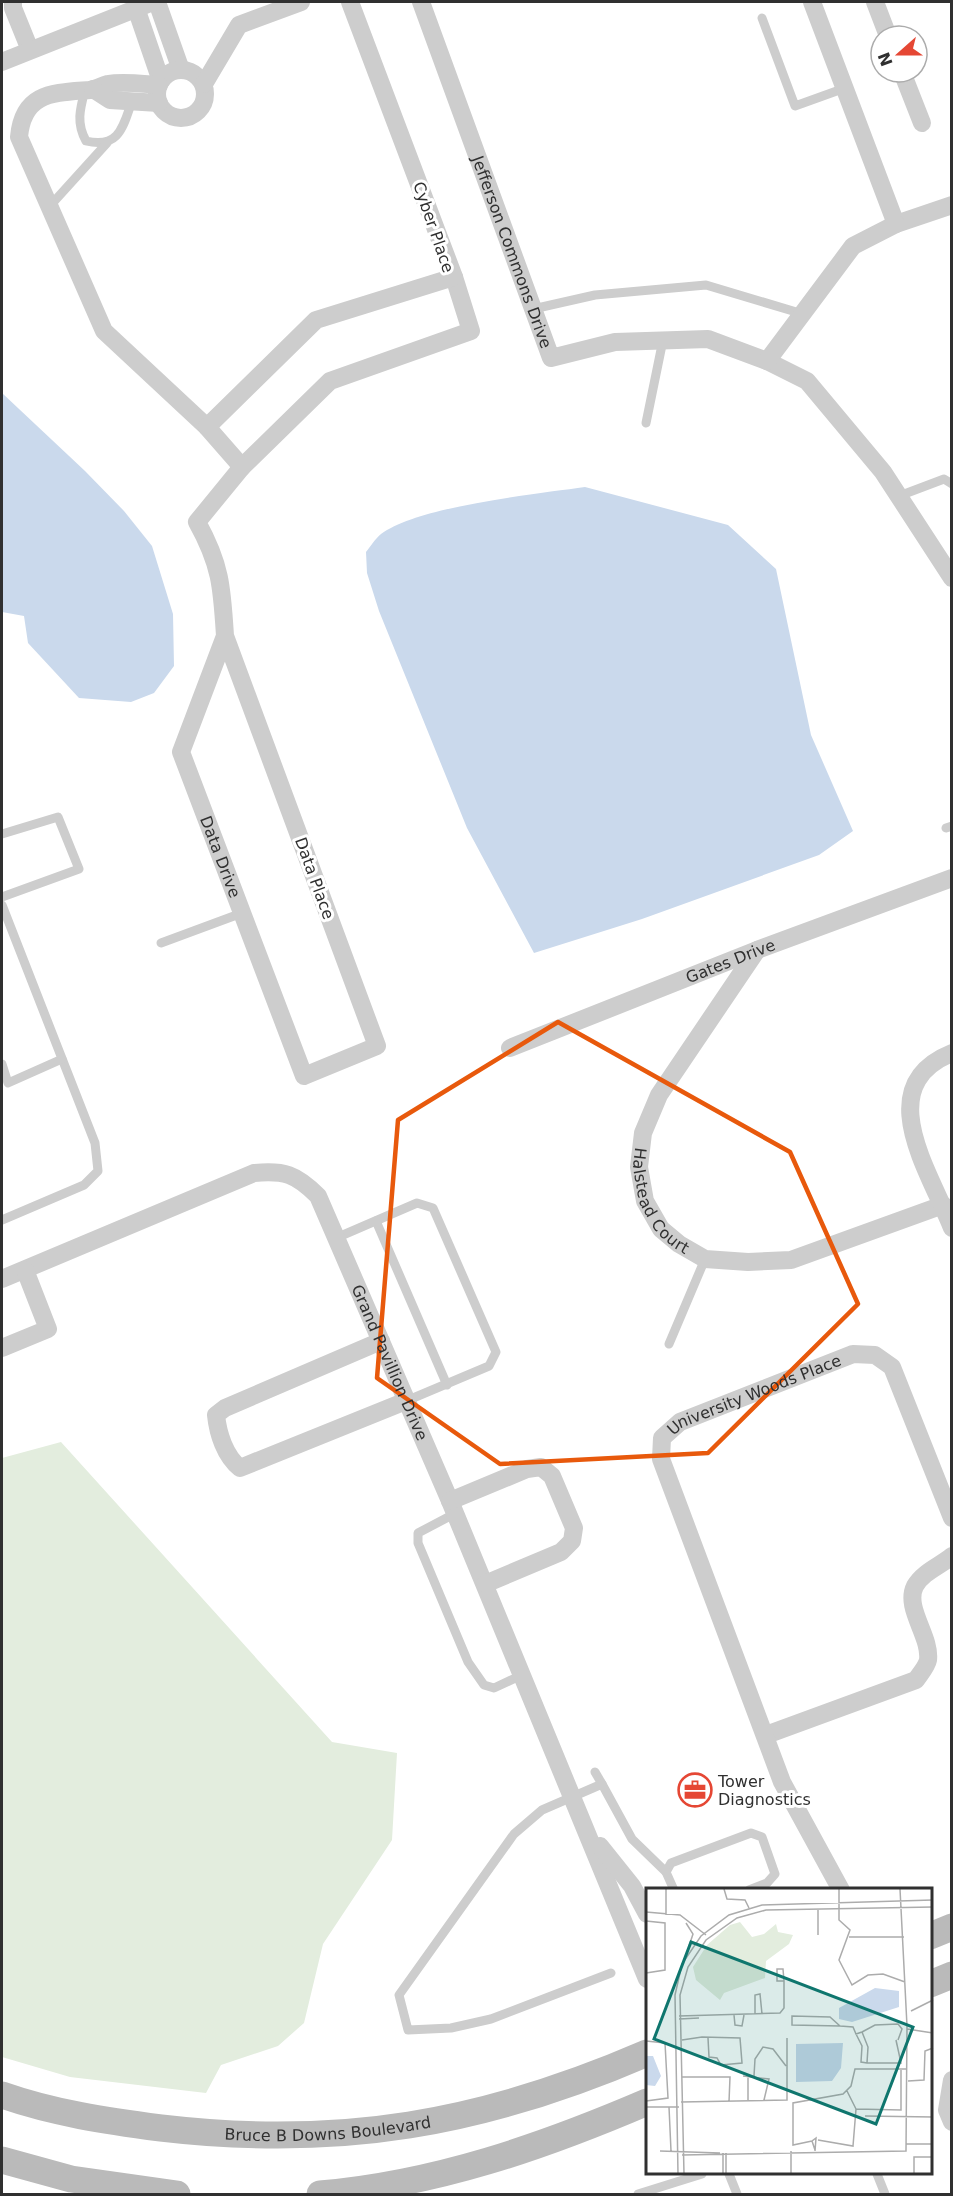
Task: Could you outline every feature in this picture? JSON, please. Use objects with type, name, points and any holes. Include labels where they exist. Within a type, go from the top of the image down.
[{"type":"main road","points":[[932,1935],[951,1927]]},
{"type":"main road","points":[[932,1983],[951,1975]]},
{"type":"main road","name":"Bruce B Downs Boulevard","points":[[2,2095],[74,2115],[207,2133],[292,2136],[353,2134],[492,2109],[573,2085],[646,2053]]},
{"type":"main road","points":[[320,2194],[404,2188],[507,2157],[646,2102]]},
{"type":"main road","points":[[2,2160],[71,2179],[177,2194]]},
{"type":"street","points":[[13,2],[13,8],[30,50]]},
{"type":"street","points":[[158,2],[181,70]]},
{"type":"street","points":[[89,90],[110,100],[159,103],[172,116],[191,116],[203,103],[204,84],[238,25],[301,2]]},
{"type":"street","name":"Cyber Place","points":[[207,427],[316,320],[454,277],[350,2]]},
{"type":"street","name":"Jefferson Commons Drive","points":[[421,2],[551,358],[615,342],[708,339],[768,361],[807,381],[883,472],[951,578]]},
{"type":"street","points":[[812,2],[896,224]]},
{"type":"street","points":[[875,2],[883,24]]},
{"type":"street","points":[[3,56],[30,50],[144,5],[160,83],[159,103]]},
{"type":"street","points":[[204,84],[190,71],[181,70],[172,72],[160,83],[109,84],[89,90],[50,93],[28,108],[21,120],[19,137],[104,332],[207,427],[241,468]]},
{"type":"street","points":[[907,84],[922,123]]},
{"type":"street","points":[[768,361],[853,246],[896,224],[951,205]]},
{"type":"street","points":[[225,636],[222,583],[214,553],[197,522],[241,468],[330,381],[471,332],[454,277]]},
{"type":"street","name":"Data Drive","points":[[225,636],[181,752],[303,1076]]},
{"type":"street","name":"Data Place","points":[[225,636],[377,1046],[303,1076]]},
{"type":"street","name":"Gates Drive","points":[[510,1048],[757,950],[951,878]]},
{"type":"street","name":"Halstead Court","points":[[757,950],[659,1095],[643,1133],[639,1167],[645,1201],[661,1229],[679,1244],[705,1259],[748,1262],[791,1260],[943,1205]]},
{"type":"street","points":[[951,1053],[934,1060],[918,1075],[910,1092],[909,1126],[951,1227]]},
{"type":"street","name":"Grand Pavillion Drive","points":[[2,1279],[254,1173],[280,1171],[303,1182],[318,1196],[453,1507],[646,1977]]},
{"type":"street","points":[[2,1348],[48,1329],[25,1270]]},
{"type":"street","points":[[381,1341],[225,1408],[216,1415],[217,1429],[231,1461],[240,1468],[406,1401]]},
{"type":"street","name":"University Woods Place","points":[[840,1888],[782,1782],[661,1459],[662,1438],[680,1422],[853,1354],[874,1354],[892,1367],[951,1518]]},
{"type":"street","points":[[453,1507],[527,1469],[541,1467],[552,1476],[574,1528],[572,1541],[561,1552],[485,1584]]},
{"type":"street","points":[[766,1735],[916,1680],[928,1661],[927,1637],[914,1607],[914,1588],[924,1575],[951,1556]]},
{"type":"street","name":"Grand Pavillion Drive","points":[[586,1828],[632,1886],[646,1912]]},
{"type":"street","points":[[951,2080],[947,2110],[951,2122]]},
{"type":"lane","points":[[762,18],[795,106],[844,88]]},
{"type":"lane","points":[[89,90],[79,111],[79,129],[86,141],[107,143]]},
{"type":"lane","points":[[49,207],[107,143],[116,137],[122,128],[132,101]]},
{"type":"lane","points":[[533,309],[595,295],[706,285],[803,314]]},
{"type":"lane","points":[[646,423],[663,340]]},
{"type":"lane","points":[[899,496],[944,479],[951,484]]},
{"type":"lane","points":[[2,834],[58,816],[79,869],[2,897]]},
{"type":"lane","points":[[2,905],[95,1143],[98,1170],[84,1185],[2,1220]]},
{"type":"lane","points":[[162,943],[242,913]]},
{"type":"lane","points":[[2,934],[11,930]]},
{"type":"lane","points":[[2,1064],[8,1083],[62,1059]]},
{"type":"lane","points":[[336,1238],[417,1203],[433,1208],[496,1352],[489,1366],[406,1401]]},
{"type":"lane","points":[[376,1221],[447,1385]]},
{"type":"lane","points":[[669,1344],[705,1259]]},
{"type":"lane","points":[[453,1507],[418,1533],[418,1543],[468,1662],[484,1685],[494,1688],[522,1675]]},
{"type":"lane","points":[[595,1772],[632,1839],[666,1872],[673,1888]]},
{"type":"lane","points":[[602,1785],[542,1810],[514,1834],[399,1995],[408,2030],[451,2028],[491,2019],[611,1973]]},
{"type":"lane","points":[[666,1872],[671,1863],[751,1833],[762,1837],[775,1874],[767,1883],[754,1888]]},
{"type":"lane","points":[[638,2194],[699,2175]]},
{"type":"lane","points":[[729,2175],[737,2194]]},
{"type":"lane","points":[[877,2175],[885,2194]]},
{"type":"highlighted area","points":[[558,1022],[790,1152],[858,1304],[708,1453],[500,1464],[377,1378],[398,1120]]},
{"type":"green space","points":[[61,1442],[332,1742],[397,1753],[392,1840],[323,1944],[304,2023],[278,2046],[221,2065],[206,2093],[70,2077],[2,2057],[2,1458]]},
{"type":"water","points":[[2,393],[85,471],[124,511],[152,546],[173,614],[174,666],[154,693],[131,702],[79,698],[28,643],[24,616],[2,612]]},
{"type":"water","points":[[585,487],[728,525],[776,569],[811,735],[853,831],[819,855],[642,919],[534,953],[467,828],[379,611],[367,573],[366,552],[381,534],[399,524],[422,516],[479,503]]},
{"type":"place","name":"Tower Diagnostics","points":[[695,1790]]}]
